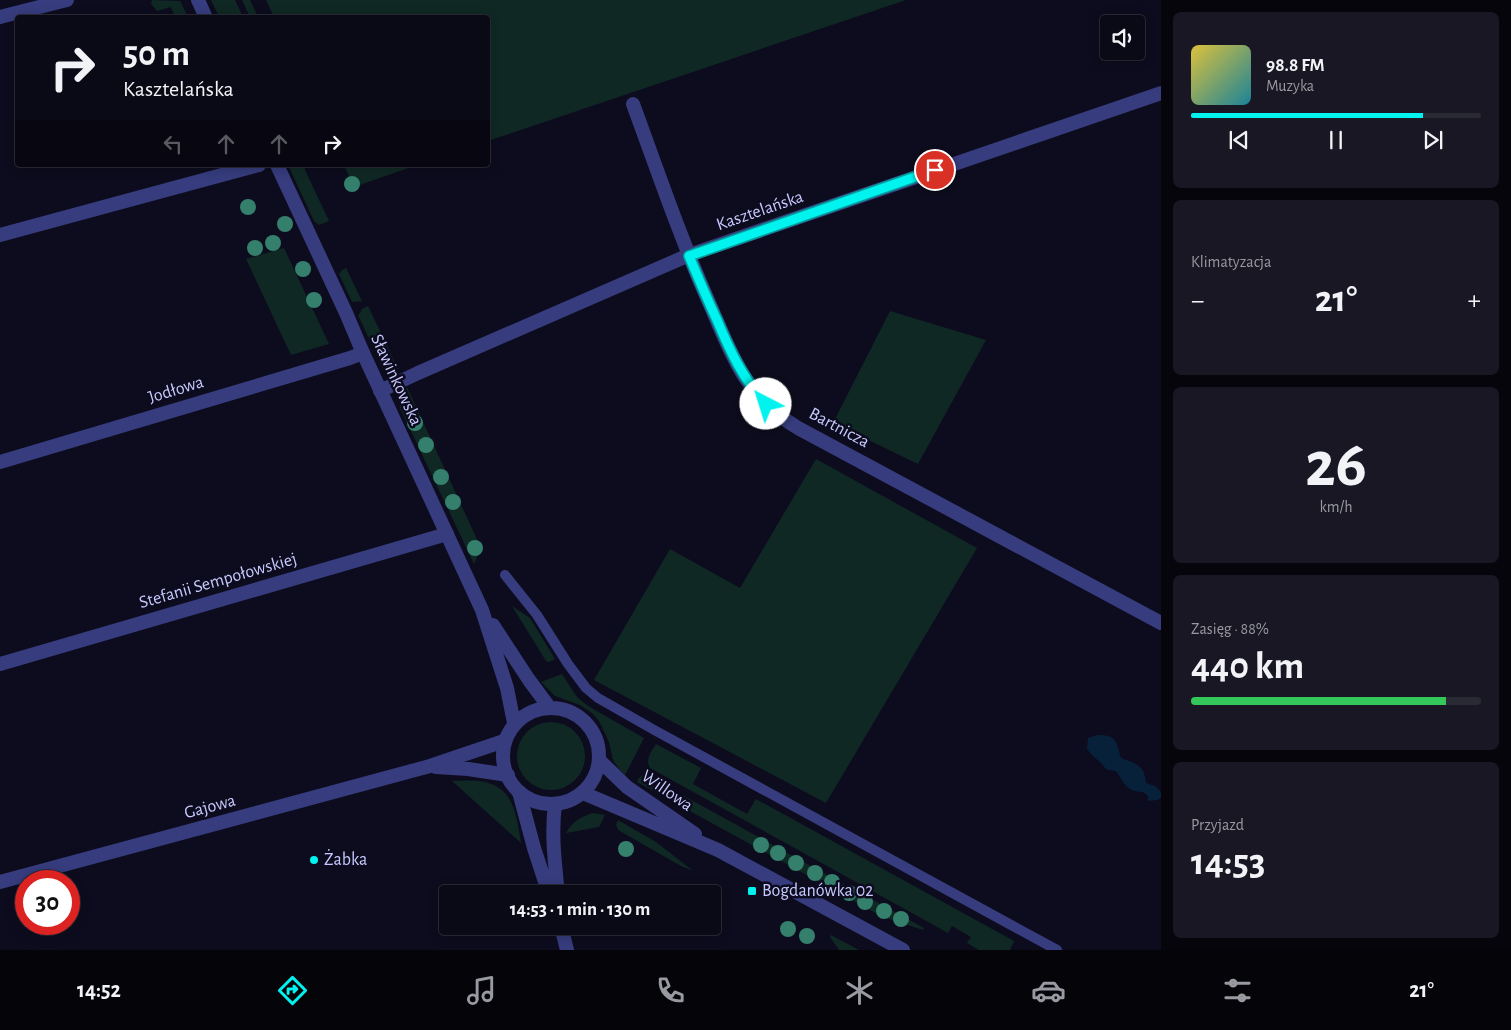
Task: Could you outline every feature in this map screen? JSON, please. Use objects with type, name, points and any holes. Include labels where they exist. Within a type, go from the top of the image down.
[{"type":"street","points":[[0,17],[67,0]]},
{"type":"street","points":[[198,0],[205,15]]},
{"type":"street","name":"Kasztelańska","points":[[380,391],[689,256],[1161,93]]},
{"type":"street","name":"Bartnicza","points":[[633,104],[689,256],[733,356],[743,375],[756,393],[782,419],[1161,623]]},
{"type":"street","points":[[0,235],[252,167]]},
{"type":"street","name":"Sławinkowska","points":[[278,167],[482,610],[507,688],[514,724]]},
{"type":"street","name":"Jodłowa","points":[[0,462],[362,353]]},
{"type":"street","name":"Stefanii Sempołowskiej","points":[[0,664],[447,534]]},
{"type":"street","name":"Sławinkowska","points":[[482,610],[549,707]]},
{"type":"street","points":[[549,707],[566,710],[584,721],[591,729],[596,740],[599,760],[593,778],[583,793],[570,802],[555,804],[535,801],[519,792],[510,781],[503,758],[504,740],[510,728],[529,713],[549,707]]},
{"type":"street","name":"Gajowa","points":[[0,882],[430,766],[504,740]]},
{"type":"street","name":"Willowa","points":[[599,760],[627,786],[718,850]]},
{"type":"street","name":"Gajowa","points":[[430,766],[508,775]]},
{"type":"street","points":[[519,792],[546,885]]},
{"type":"street","name":"Willowa","points":[[583,793],[718,850],[903,950]]},
{"type":"street","points":[[555,804],[553,844],[557,885]]},
{"type":"street","points":[[563,935],[567,950]]},
{"type":"lane","points":[[505,575],[537,615],[568,664],[586,688],[598,698],[1057,950]]},
{"type":"green space","points":[[152,0],[180,1],[187,15],[174,15],[171,7],[157,11],[151,4]]},
{"type":"green space","points":[[211,0],[235,0],[242,15],[218,15]]},
{"type":"green space","points":[[242,0],[250,0],[257,15],[249,15]]},
{"type":"green space","points":[[266,0],[906,0],[490,140],[490,15],[273,15]]},
{"type":"green space","points":[[289,167],[305,167],[329,221],[319,225],[314,221]]},
{"type":"green space","points":[[345,167],[411,167],[354,187]]},
{"type":"green space","points":[[284,248],[329,344],[291,355],[246,259]]},
{"type":"green space","points":[[346,268],[362,301],[352,302],[339,274]]},
{"type":"green space","points":[[368,306],[398,369],[387,369],[377,356],[358,315],[362,309]]},
{"type":"green space","points":[[890,311],[986,340],[918,464],[833,423]]},
{"type":"green space","points":[[407,387],[481,548],[474,564],[400,408],[399,398]]},
{"type":"green space","points":[[816,459],[977,548],[826,803],[594,680],[670,549],[740,588]]},
{"type":"green space","points":[[512,606],[530,618],[555,659],[549,662],[546,661]]},
{"type":"green space","points":[[562,674],[577,697],[588,706],[644,738],[625,775],[613,760],[609,742],[599,721],[592,713],[580,705],[555,696],[541,682]]},
{"type":"green space","points":[[558,722],[570,728],[579,737],[585,749],[583,769],[575,780],[558,790],[544,790],[527,780],[519,769],[517,749],[527,732],[538,724]]},
{"type":"green space","points":[[656,744],[701,768],[693,784],[747,814],[756,799],[1014,941],[1010,950],[979,950],[967,943],[971,937],[952,926],[948,933],[650,768],[648,759]]},
{"type":"green space","points":[[644,774],[924,928],[923,930],[883,917],[637,782]]},
{"type":"green space","points":[[452,781],[487,782],[506,794],[514,809],[521,843]]},
{"type":"green space","points":[[593,813],[605,815],[599,827],[566,833],[577,820]]},
{"type":"green space","points":[[618,820],[656,842],[692,870],[681,866],[618,830],[616,824]]},
{"type":"green space","points":[[831,935],[859,950],[839,950],[830,937]]},
{"type":"water","points":[[1097,735],[1108,736],[1115,740],[1121,758],[1141,768],[1146,783],[1155,786],[1161,792],[1161,798],[1148,801],[1148,796],[1143,792],[1129,789],[1116,771],[1105,768],[1087,749],[1088,738]]},
{"type":"place","name":"Żabka","points":[[314,860]]},
{"type":"place","name":"Bogdanówka 02","points":[[752,891]]},
{"type":"route","points":[[766,404],[743,375],[733,356],[689,256],[935,170]]}]
